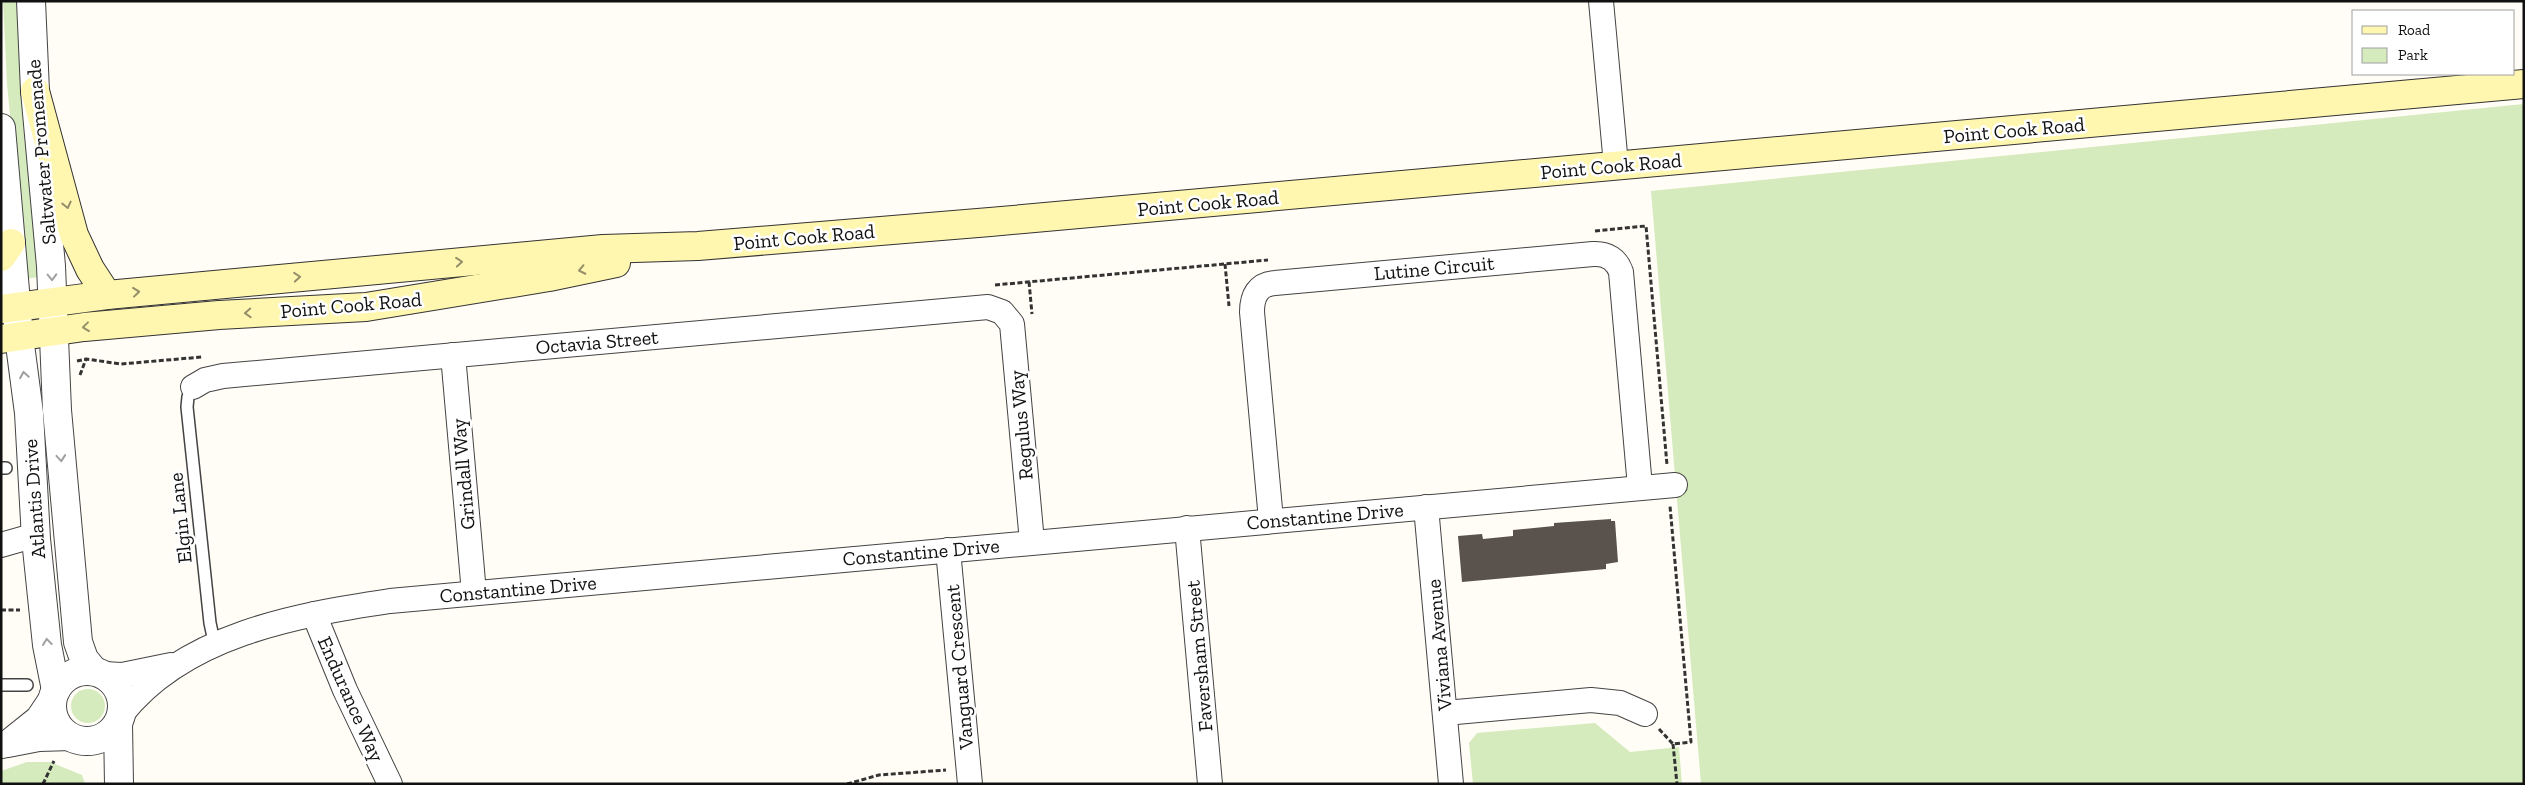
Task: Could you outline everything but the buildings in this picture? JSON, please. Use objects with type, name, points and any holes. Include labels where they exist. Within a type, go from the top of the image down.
[{"type":"main road","name":"Point Cook Road","points":[[9,308],[53,304],[107,295],[603,249],[698,246],[980,223],[2524,84]]},
{"type":"main road","points":[[35,91],[74,235],[90,270],[107,295]]},
{"type":"main road","name":"Point Cook Road","points":[[10,338],[218,315],[366,307],[549,276],[698,246]]},
{"type":"street","name":"Saltwater Promenade","points":[[31,1],[35,91],[53,304]]},
{"type":"street","points":[[1601,1],[1616,166]]},
{"type":"street","name":"Saltwater Promenade","points":[[1,128],[9,308]]},
{"type":"street","name":"Lutine Circuit","points":[[1271,520],[1252,312],[1253,298],[1258,289],[1270,283],[1593,254],[1602,254],[1613,259],[1620,272],[1640,487]]},
{"type":"street","name":"Atlantis Drive","points":[[53,304],[54,363],[78,642],[84,659],[99,672]]},
{"type":"street","name":"Atlantis Drive","points":[[9,308],[10,338],[28,406],[36,535],[47,646],[55,692]]},
{"type":"street","name":"Octavia Street","points":[[193,387],[205,380],[223,376],[980,308],[1002,312]]},
{"type":"street","name":"Regulus Way","points":[[1002,312],[1010,320],[1012,331],[1032,542]]},
{"type":"street","name":"Grindall Way","points":[[453,355],[474,593]]},
{"type":"street","name":"Constantine Drive","points":[[119,719],[148,687],[177,664],[215,646],[314,614],[390,600],[1672,485]]},
{"type":"street","name":"Viviana Avenue","points":[[1426,507],[1451,784]]},
{"type":"street","name":"Faversham Street","points":[[1187,528],[1210,784]]},
{"type":"street","points":[[1,545],[14,543],[36,535]]},
{"type":"street","name":"Vanguard Crescent","points":[[948,550],[970,784]]},
{"type":"street","name":"Endurance Way","points":[[314,614],[345,690],[390,784]]},
{"type":"street","name":"Constantine Drive","points":[[99,672],[122,675],[177,664]]},
{"type":"street","points":[[2,747],[38,718],[62,680],[82,670],[99,672],[117,687],[123,705],[119,719],[119,784]]},
{"type":"street","points":[[55,692],[53,715],[64,732],[98,757],[114,784]]},
{"type":"street","points":[[1445,713],[1592,700],[1620,703],[1645,714]]},
{"type":"street","points":[[2,747],[39,739],[90,741],[101,738],[110,732],[119,719]]},
{"type":"lane","name":"Elgin Lane","points":[[193,387],[188,397],[187,407],[210,622],[215,646]]},
{"type":"lane","points":[[1,685],[26,684]]},
{"type":"path","points":[[1587,231],[1646,226],[1672,485],[1691,742],[1673,744]]},
{"type":"path","points":[[986,286],[1269,260]]},
{"type":"path","points":[[54,363],[86,359],[121,364],[203,357]]},
{"type":"path","points":[[80,376],[86,359]]},
{"type":"path","points":[[1,610],[21,610]]},
{"type":"path","points":[[1645,714],[1673,744],[1677,784]]},
{"type":"path","points":[[43,784],[54,761]]},
{"type":"path","points":[[847,784],[879,775],[946,770]]},
{"type":"green space","points":[[3,1],[21,1],[38,277],[26,279],[7,84]]},
{"type":"green space","points":[[2524,104],[2524,784],[1701,784],[1651,191]]},
{"type":"green space","points":[[88,689],[95,690],[100,694],[104,699],[104,713],[100,718],[95,722],[88,723],[81,722],[76,718],[72,713],[71,706],[72,699],[76,694],[81,690]]},
{"type":"green space","points":[[1595,723],[1630,752],[1679,747],[1682,784],[1473,784],[1469,743],[1477,733]]},
{"type":"green space","points":[[27,762],[50,762],[82,775],[85,784],[1,784],[1,771]]}]
